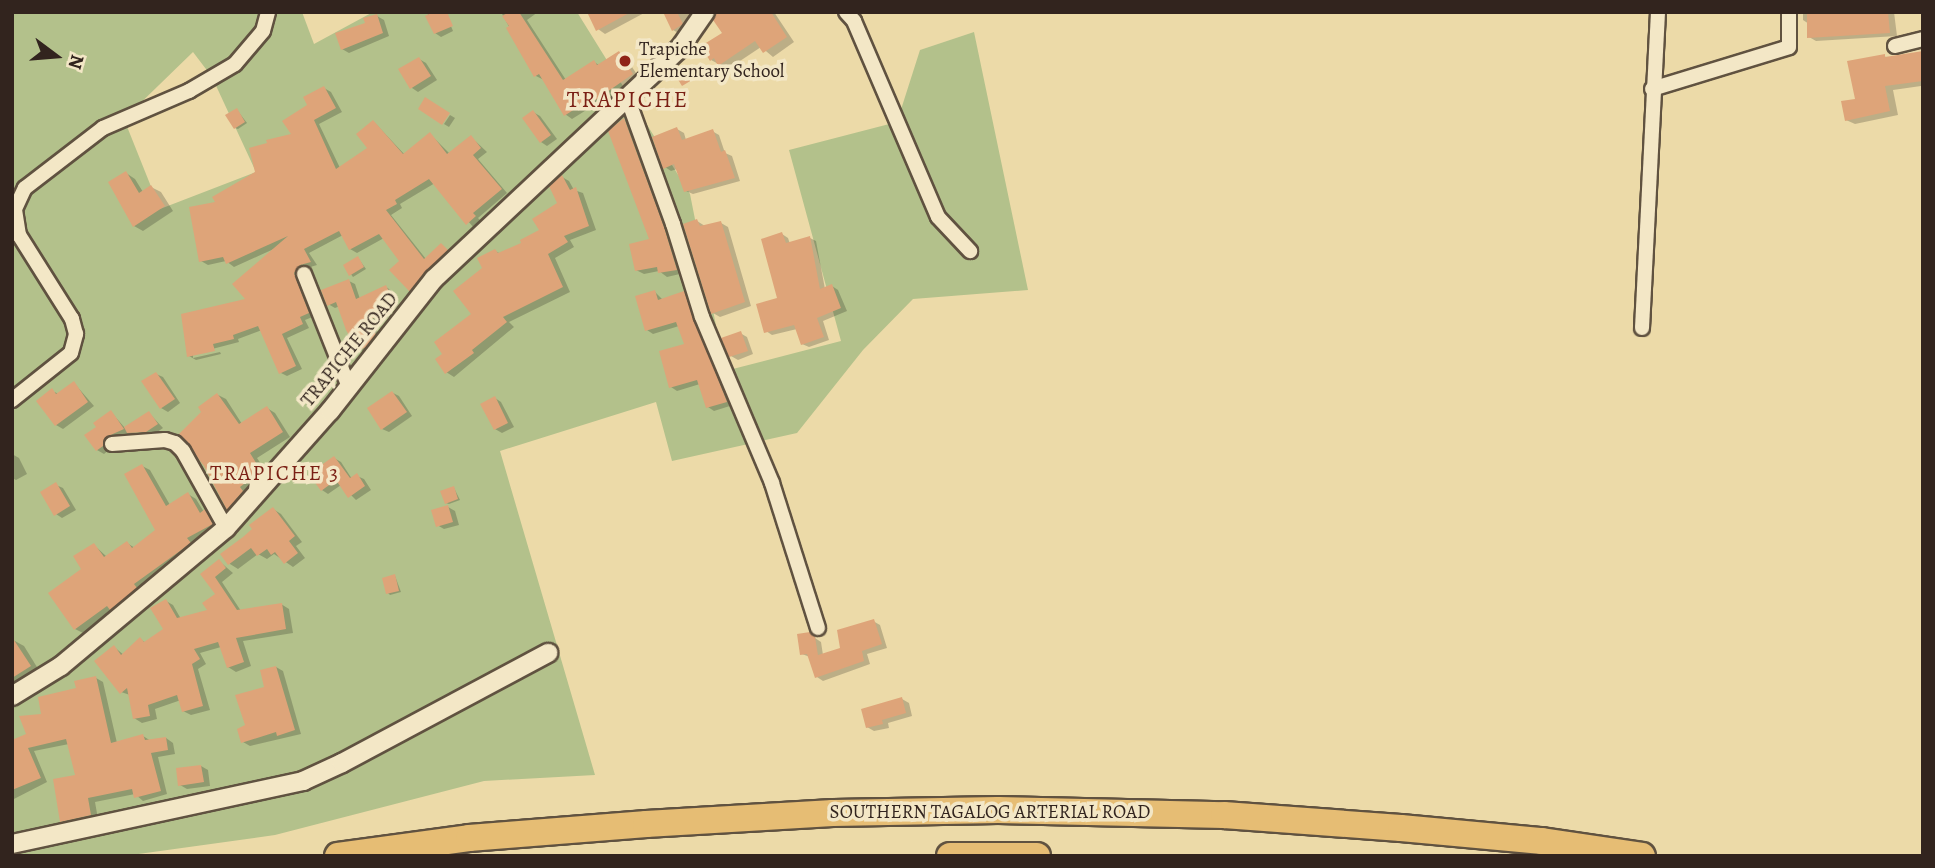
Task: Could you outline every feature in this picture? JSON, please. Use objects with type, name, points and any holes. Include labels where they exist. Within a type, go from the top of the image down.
[{"type":"highway","name":"SOUTHERN TAGALOG ARTERIAL ROAD","points":[[338,856],[468,838],[646,824],[833,813],[998,810],[1224,815],[1542,841],[1642,856]]},
{"type":"highway","points":[[950,856],[1037,856]]},
{"type":"street","points":[[12,400],[71,353],[76,334],[72,319],[19,235],[15,209],[25,188],[103,128],[189,91],[235,64],[263,31],[268,12]]},
{"type":"street","name":"TRAPICHE ROAD","points":[[12,696],[61,666],[226,528],[349,387],[434,279],[680,48],[705,12]]},
{"type":"street","points":[[846,12],[854,21],[937,217],[970,251]]},
{"type":"street","points":[[1643,328],[1652,89],[1658,12]]},
{"type":"street","points":[[1652,89],[1790,47],[1789,12]]},
{"type":"street","points":[[1895,46],[1923,39]]},
{"type":"street","points":[[627,97],[673,224],[702,317],[772,483],[818,628]]},
{"type":"street","points":[[304,274],[349,387]]},
{"type":"street","points":[[112,444],[165,440],[174,443],[183,451],[226,528]]},
{"type":"street","points":[[12,844],[303,780],[342,763],[548,653]]},
{"type":"green space","points":[[12,12],[302,12],[314,44],[373,12],[577,12],[690,194],[725,371],[841,341],[789,150],[897,122],[920,50],[974,32],[1028,290],[913,299],[863,350],[797,433],[672,461],[656,402],[500,451],[595,775],[484,781],[275,835],[124,856],[12,856]],"holes":[[[193,52],[212,77],[256,172],[160,209],[124,119]]]},
{"type":"building","points":[[433,12],[447,12],[453,26],[434,34],[425,16]]},
{"type":"building","points":[[509,12],[519,12],[563,80],[594,60],[597,65],[619,51],[633,74],[591,103],[589,100],[564,116],[539,74],[534,77],[506,28],[509,26],[502,16]]},
{"type":"building","points":[[587,12],[631,12],[596,31]]},
{"type":"building","points":[[663,12],[677,12],[683,24],[672,31]]},
{"type":"building","points":[[716,12],[771,12],[787,37],[763,53],[755,41],[718,66],[714,58],[710,61],[701,46],[722,33],[713,20]]},
{"type":"building","points":[[1807,12],[1888,12],[1890,33],[1807,38]]},
{"type":"building","points":[[377,14],[383,33],[341,50],[335,33],[365,23],[363,18]]},
{"type":"building","points":[[1923,51],[1923,81],[1885,86],[1890,111],[1845,121],[1841,101],[1855,99],[1847,61]]},
{"type":"building","points":[[419,57],[431,76],[410,89],[398,69]]},
{"type":"building","points":[[683,67],[692,80],[682,86],[674,73]]},
{"type":"building","points":[[324,86],[336,108],[314,120],[336,169],[367,148],[356,134],[373,120],[403,154],[430,132],[447,154],[471,135],[481,148],[473,155],[502,189],[473,213],[476,216],[466,225],[429,179],[395,200],[397,204],[386,210],[424,259],[441,243],[448,250],[410,292],[389,270],[399,261],[379,234],[349,250],[339,231],[304,249],[311,262],[300,265],[294,273],[309,313],[300,317],[303,324],[282,334],[296,366],[279,374],[258,326],[233,335],[234,339],[213,344],[215,351],[187,357],[181,314],[245,299],[232,284],[288,236],[226,264],[223,257],[199,262],[189,207],[215,202],[212,197],[255,172],[249,148],[267,143],[266,140],[291,134],[282,121],[307,105],[303,97]]},
{"type":"building","points":[[425,97],[450,113],[442,125],[418,109]]},
{"type":"building","points":[[237,108],[245,122],[234,129],[225,115]]},
{"type":"building","points":[[533,110],[551,135],[540,143],[522,118]]},
{"type":"building","points":[[624,118],[677,270],[658,273],[657,267],[635,271],[629,244],[649,239],[608,131]]},
{"type":"building","points":[[677,127],[682,140],[713,129],[721,152],[725,150],[735,178],[684,192],[674,164],[663,169],[652,137]]},
{"type":"building","points":[[126,171],[139,193],[151,185],[165,206],[133,227],[108,182]]},
{"type":"building","points":[[562,175],[570,190],[576,187],[589,226],[564,236],[568,242],[548,254],[563,287],[503,317],[507,322],[472,350],[474,353],[445,374],[435,359],[442,354],[434,342],[471,314],[453,291],[482,268],[477,258],[495,249],[498,253],[521,243],[520,240],[539,230],[532,219],[557,203],[549,186]]},
{"type":"building","points":[[697,219],[700,226],[721,221],[745,302],[711,314],[683,224]]},
{"type":"building","points":[[782,232],[786,243],[810,236],[820,289],[832,284],[841,308],[817,318],[824,337],[801,345],[794,325],[764,333],[756,304],[777,298],[761,239]]},
{"type":"building","points":[[358,256],[364,267],[349,276],[343,265]]},
{"type":"building","points":[[349,279],[356,299],[386,285],[394,303],[384,307],[386,312],[369,320],[376,335],[366,347],[358,351],[346,330],[336,302],[327,306],[321,290]]},
{"type":"building","points":[[655,290],[658,300],[684,291],[727,402],[706,408],[697,380],[669,388],[659,351],[684,344],[676,322],[645,331],[635,296]]},
{"type":"building","points":[[741,331],[748,351],[729,357],[721,338]]},
{"type":"building","points":[[156,372],[175,399],[160,409],[141,381]]},
{"type":"building","points":[[74,381],[88,402],[55,426],[36,401],[52,388],[56,394]]},
{"type":"building","points":[[392,391],[407,412],[381,430],[367,408]]},
{"type":"building","points":[[217,393],[239,424],[267,406],[283,432],[250,453],[261,471],[240,487],[243,491],[227,510],[204,466],[179,434],[201,412],[198,407]]},
{"type":"building","points":[[495,396],[508,423],[494,430],[480,404]]},
{"type":"building","points":[[111,410],[124,429],[106,437],[103,446],[96,451],[84,435],[96,427],[93,423]]},
{"type":"building","points":[[149,411],[158,424],[146,432],[127,433],[124,427]]},
{"type":"building","points":[[334,456],[350,478],[357,473],[365,486],[348,498],[336,480],[321,491],[309,474]]},
{"type":"building","points":[[142,464],[166,506],[188,492],[200,513],[205,509],[213,524],[187,538],[191,543],[134,584],[137,588],[110,610],[107,606],[74,630],[48,593],[81,569],[73,556],[94,543],[104,557],[127,541],[132,548],[155,530],[124,474]]},
{"type":"building","points":[[56,482],[70,506],[54,516],[40,492]]},
{"type":"building","points":[[454,486],[458,499],[445,504],[440,491]]},
{"type":"building","points":[[448,505],[453,522],[436,527],[431,510]]},
{"type":"building","points":[[273,507],[295,536],[289,541],[298,553],[284,564],[275,552],[271,555],[267,549],[257,556],[251,548],[228,565],[220,554],[243,537],[252,529],[249,525]]},
{"type":"building","points":[[219,559],[226,568],[215,577],[237,610],[282,603],[286,629],[236,638],[244,662],[227,668],[218,642],[194,649],[200,659],[192,664],[203,706],[182,712],[177,695],[148,705],[150,716],[133,719],[127,688],[120,694],[94,661],[114,645],[121,655],[140,637],[144,642],[163,629],[150,608],[166,599],[177,618],[207,610],[202,603],[215,594],[200,574]]},
{"type":"building","points":[[395,574],[399,591],[386,594],[382,578]]},
{"type":"building","points":[[874,619],[882,644],[862,651],[864,661],[815,678],[807,654],[800,655],[797,634],[810,632],[815,637],[818,655],[840,648],[837,630]]},
{"type":"building","points":[[12,637],[31,666],[12,678]]},
{"type":"building","points":[[276,666],[295,730],[277,736],[276,732],[241,743],[237,729],[245,725],[235,695],[264,687],[260,670]]},
{"type":"building","points":[[96,676],[111,743],[143,734],[145,740],[166,737],[168,750],[151,753],[161,791],[134,798],[132,789],[88,798],[91,815],[60,822],[53,779],[75,775],[66,739],[28,748],[41,778],[12,790],[12,740],[26,734],[19,716],[41,714],[38,697],[76,688],[74,681]]},
{"type":"building","points":[[902,697],[906,713],[882,720],[883,724],[866,728],[861,709]]},
{"type":"building","points":[[201,765],[204,782],[178,786],[176,768]]},
{"type":"place","name":"Trapiche Elementary School","points":[[625,61]]},
{"type":"district","name":"TRAPICHE","points":[[628,100]]},
{"type":"district","name":"TRAPICHE 3","points":[[275,473]]}]
